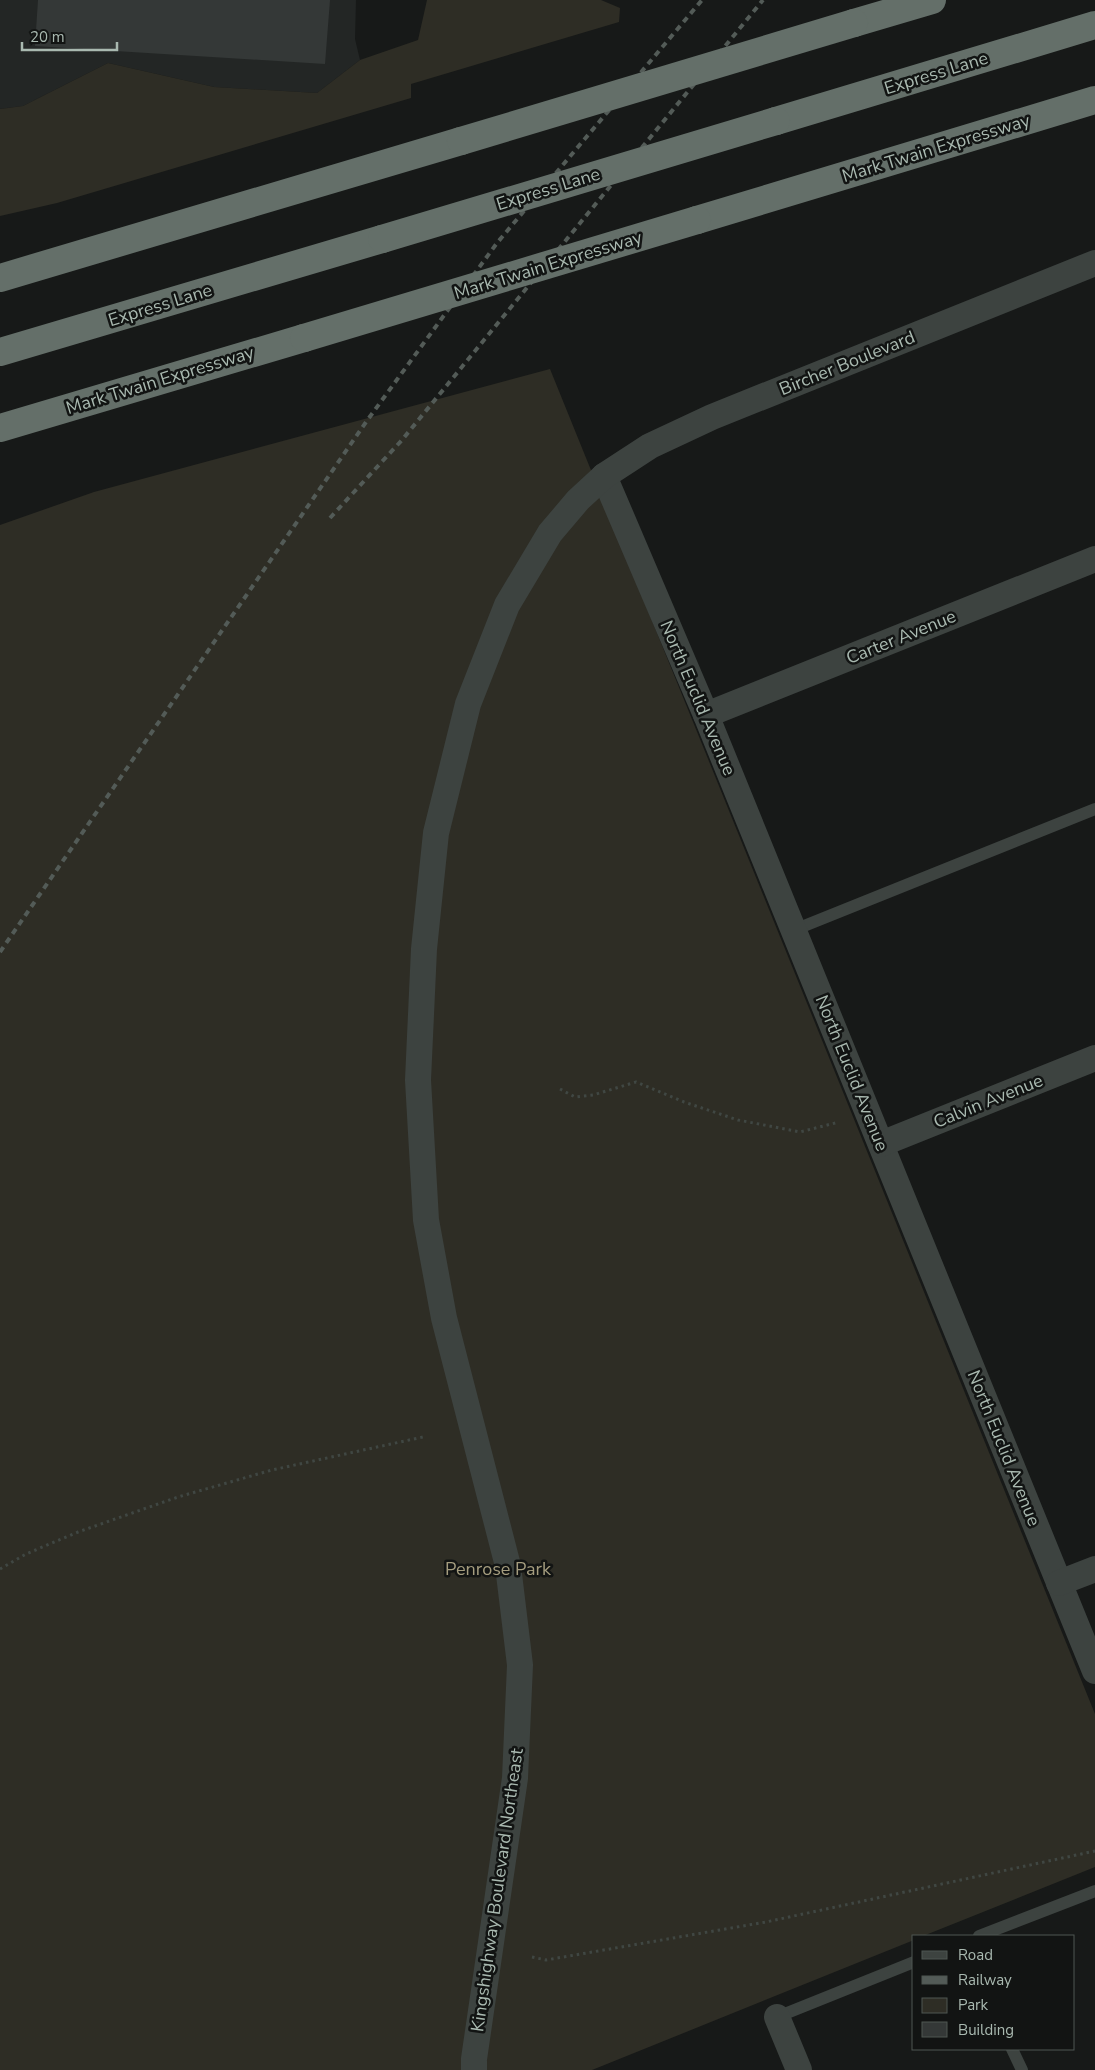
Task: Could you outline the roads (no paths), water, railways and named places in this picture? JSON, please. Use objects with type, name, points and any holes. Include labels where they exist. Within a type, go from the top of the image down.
[{"type":"highway","points":[[0,278],[932,0]]},
{"type":"highway","name":"Express Lane","points":[[0,352],[1095,25]]},
{"type":"highway","name":"Mark Twain Expressway","points":[[0,428],[1095,100]]},
{"type":"highway","points":[[0,262],[73,256]]},
{"type":"highway","points":[[0,441],[75,406]]},
{"type":"street","name":"Bircher Boulevard","points":[[604,476],[650,446],[712,417],[1095,263]]},
{"type":"street","name":"North Euclid Avenue","points":[[604,476],[706,715],[1095,1671]]},
{"type":"street","name":"Kingshighway Boulevard Northeast","points":[[474,2070],[474,2058],[515,1778],[520,1666],[508,1566],[444,1318],[426,1220],[418,1080],[424,949],[436,833],[468,704],[507,605],[550,533],[578,500],[604,476]]},
{"type":"street","name":"Carter Avenue","points":[[706,715],[1095,559]]},
{"type":"street","name":"Calvin Avenue","points":[[881,1144],[1093,1064]]},
{"type":"street","points":[[1059,1583],[1095,1569]]},
{"type":"street","points":[[777,2016],[798,2070]]},
{"type":"lane","points":[[794,930],[1095,809]]},
{"type":"lane","points":[[982,1935],[1095,1891]]},
{"type":"lane","points":[[777,2016],[912,1963]]},
{"type":"lane","points":[[1012,2050],[1022,2070]]},
{"type":"railway","points":[[0,952],[366,422],[497,243],[702,0]]},
{"type":"railway","points":[[330,518],[402,440],[763,0]]},
{"type":"park label","name":"Penrose Park","points":[[498,1569]]}]
